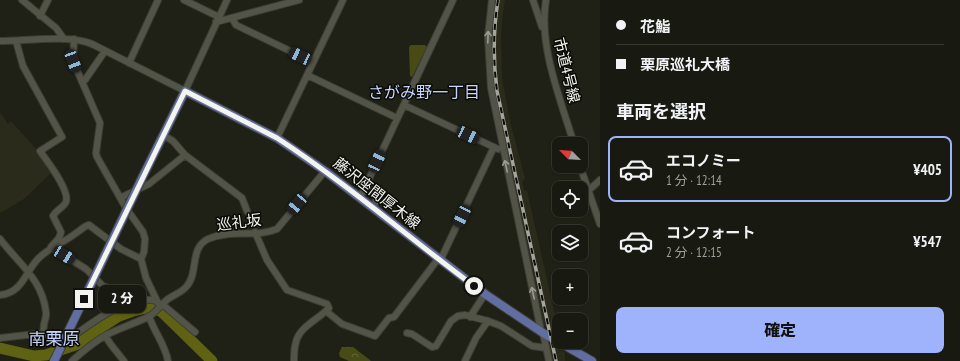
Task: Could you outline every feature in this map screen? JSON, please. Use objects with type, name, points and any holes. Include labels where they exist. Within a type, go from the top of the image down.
[{"type":"main road","points":[[54,361],[185,91]]},
{"type":"main road","name":"藤沢座間厚木線","points":[[185,91],[277,138],[325,171],[484,294],[542,332],[592,361]]},
{"type":"street","points":[[22,0],[56,28],[64,39]]},
{"type":"street","points":[[40,16],[48,0]]},
{"type":"street","points":[[129,63],[158,0]]},
{"type":"street","points":[[184,0],[218,20],[232,18],[299,0]]},
{"type":"street","points":[[0,41],[74,39],[88,42],[185,91],[227,0]]},
{"type":"street","points":[[277,138],[343,0]]},
{"type":"street","points":[[360,198],[453,0]]},
{"type":"street","points":[[492,0],[488,37],[488,60],[491,88],[542,332],[550,361]]},
{"type":"street","points":[[534,0],[544,34]]},
{"type":"street","name":"市道4号線","points":[[546,0],[544,34],[553,76],[572,137]]},
{"type":"street","points":[[232,18],[236,25],[313,62]]},
{"type":"street","points":[[74,39],[73,61],[100,123],[96,153],[97,157],[120,198],[143,232],[145,239],[144,252],[141,259],[146,278],[160,304],[194,332]]},
{"type":"street","points":[[16,41],[23,66],[62,137],[40,151],[62,183],[67,198],[64,204],[53,216],[61,232],[60,238],[51,247],[52,249]]},
{"type":"street","points":[[82,82],[85,80],[105,51]]},
{"type":"street","points":[[307,75],[398,118]]},
{"type":"street","points":[[404,104],[503,151]]},
{"type":"street","points":[[163,135],[173,141],[185,155],[242,198],[247,211]]},
{"type":"street","points":[[326,311],[342,324],[375,336],[390,318],[394,317],[439,260],[494,147]]},
{"type":"street","points":[[120,198],[149,184],[185,155]]},
{"type":"street","name":"巡礼坂","points":[[160,304],[184,290],[188,285],[192,276],[200,245],[205,241],[226,234],[272,231],[277,229],[325,171]]},
{"type":"street","points":[[600,180],[588,191],[600,224]]},
{"type":"street","points":[[365,186],[380,192],[373,208]]},
{"type":"street","points":[[0,295],[18,288],[37,260],[52,249],[67,241],[85,226],[89,226],[120,249],[141,259]]},
{"type":"street","points":[[255,232],[267,260],[287,290],[327,304],[329,308],[303,330],[298,337],[294,361]]},
{"type":"street","points":[[0,239],[29,272],[39,286],[47,314],[42,326],[44,333]]},
{"type":"street","points":[[52,249],[86,269],[103,286],[115,290],[126,305]]},
{"type":"street","points":[[470,317],[484,294]]},
{"type":"street","points":[[0,338],[44,333],[55,337],[63,343],[101,317],[126,305],[142,299],[160,304]]},
{"type":"street","points":[[72,361],[83,351],[105,336],[150,315],[160,304]]},
{"type":"street","points":[[150,315],[152,325],[162,343],[168,361]]},
{"type":"street","points":[[407,333],[412,334],[432,347],[436,346],[455,317],[465,315],[501,326],[532,346],[546,348]]},
{"type":"street","points":[[465,361],[476,338],[488,321]]},
{"type":"street","points":[[105,336],[124,361]]},
{"type":"shaded area","points":[[495,0],[505,0],[501,39],[502,79],[510,121],[525,178],[522,183],[524,190],[527,191],[555,313],[552,313],[552,331],[542,324],[494,100],[490,39]]},
{"type":"shaded area","points":[[0,112],[8,124],[11,121],[36,149],[52,172],[24,199],[0,213]]},
{"type":"shaded area","points":[[548,343],[552,345],[552,349],[559,349],[565,352],[565,361],[552,361]]},
{"type":"green space","points":[[411,45],[425,45],[427,47],[412,77],[410,76],[409,47]]},
{"type":"green space","points":[[342,347],[353,347],[371,361],[349,361],[340,357],[339,353]]},
{"type":"waterway","points":[[0,348],[34,356],[46,355],[78,344],[119,316],[151,307],[162,312],[212,361]]},
{"type":"railway","points":[[498,0],[494,46],[497,91],[556,361]]},
{"type":"district","name":"さがみ野一丁目","points":[[424,92]]},
{"type":"district","name":"南栗原","points":[[54,339]]},
{"type":"route","points":[[84,299],[185,91],[290,146],[325,171],[474,286]]}]
